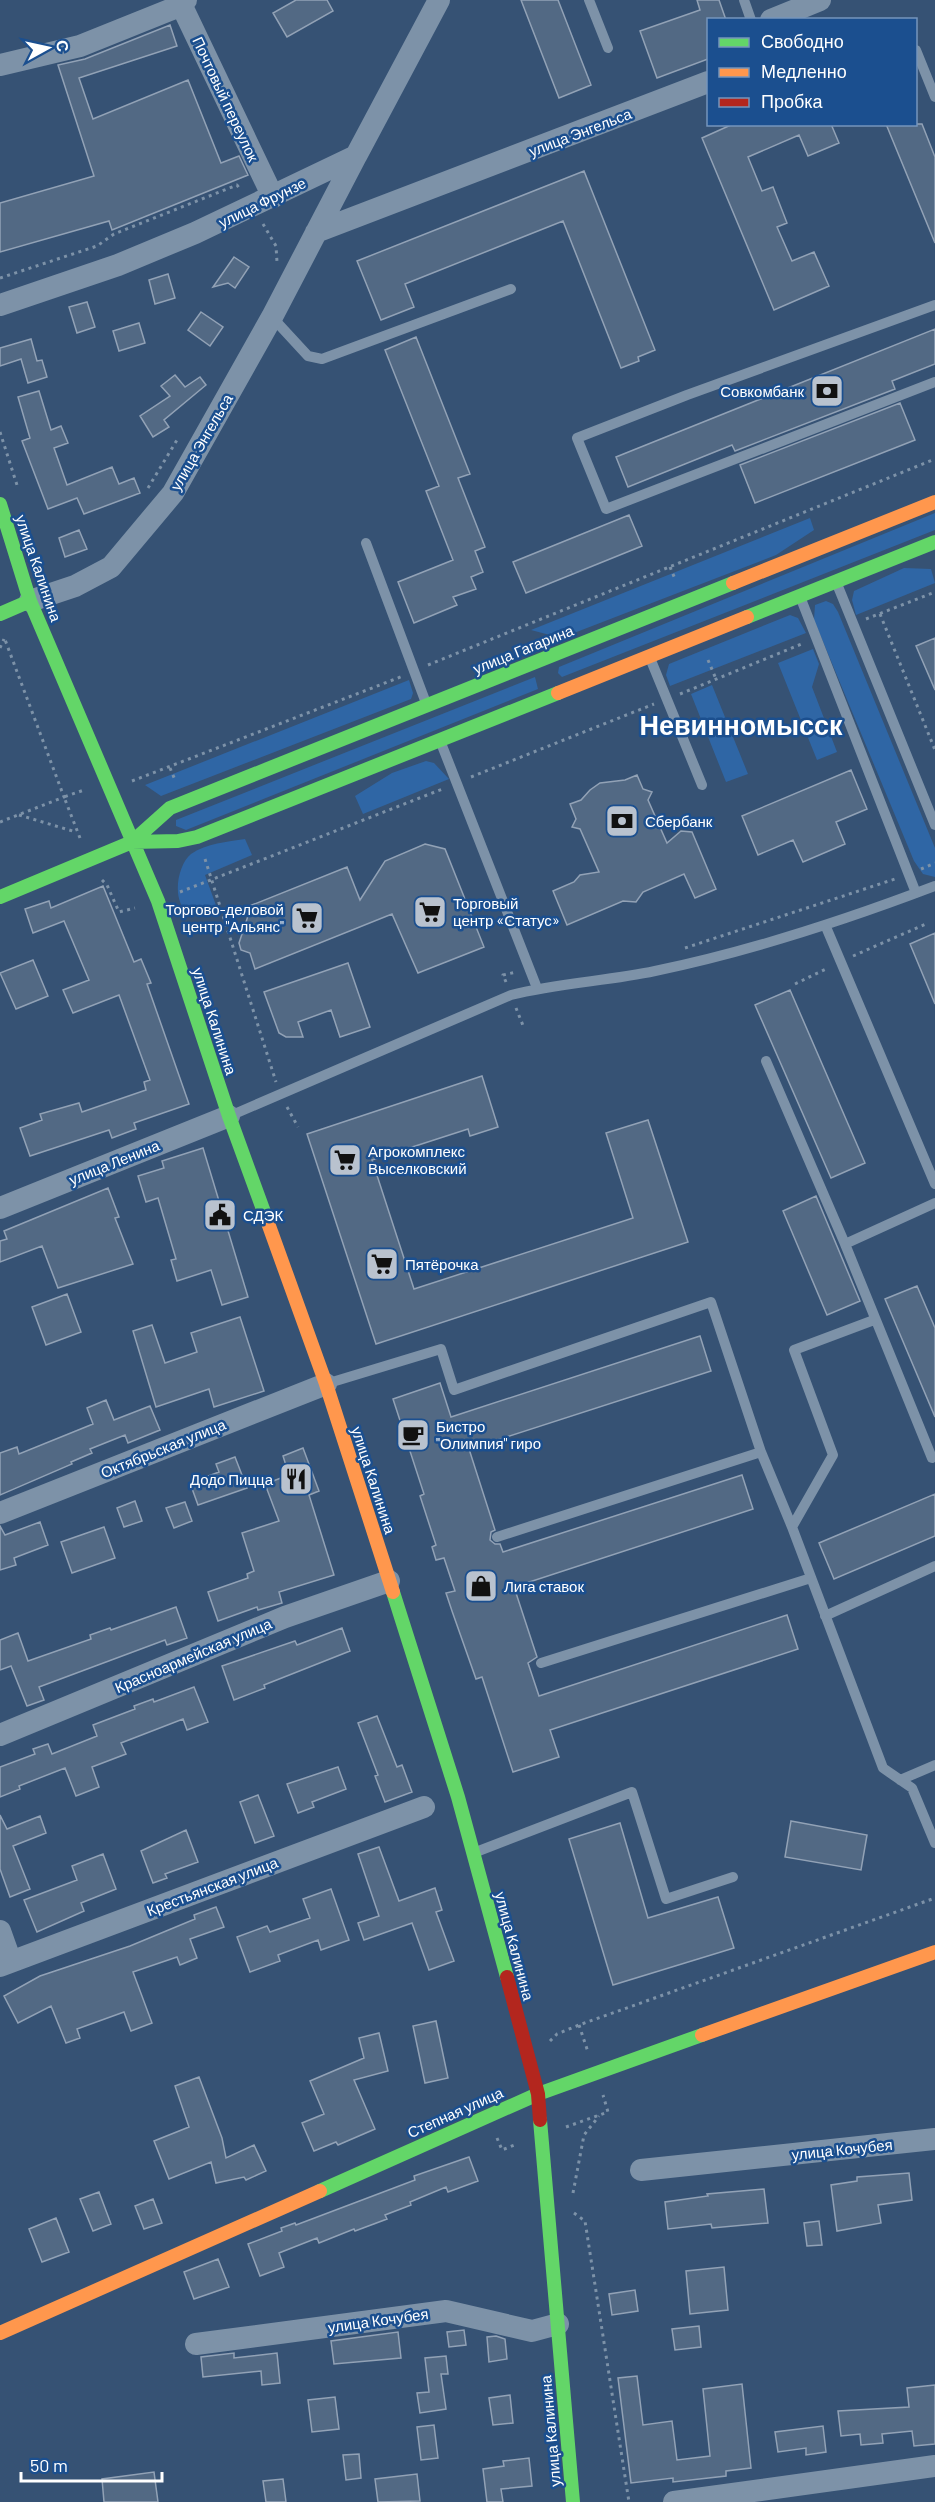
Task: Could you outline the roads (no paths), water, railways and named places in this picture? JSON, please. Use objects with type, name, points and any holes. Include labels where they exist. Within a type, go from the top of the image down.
[{"type":"main road","name":"улица Гагарина","points":[[0,897],[132,842],[170,808],[935,502]]},
{"type":"main road","name":"улица Калинина","points":[[0,504],[30,601],[158,901],[229,1116],[326,1384],[458,1797],[538,2094],[573,2502]]},
{"type":"main road","name":"улица Гагарина","points":[[132,842],[178,841],[197,837],[440,740],[550,685],[649,655],[935,542]]},
{"type":"main road","name":"улица Энгельса","points":[[0,614],[30,601]]},
{"type":"main road","points":[[539,661],[550,685]]},
{"type":"main road","name":"Степная улица","points":[[0,2333],[538,2094],[935,1952]]},
{"type":"street","points":[[356,156],[439,0]]},
{"type":"street","points":[[776,18],[820,0]]},
{"type":"street","points":[[0,65],[80,46],[182,2]]},
{"type":"street","name":"Почтовый переулок","points":[[182,2],[273,197]]},
{"type":"street","name":"улица Энгельса","points":[[316,232],[707,82]]},
{"type":"street","name":"улица Фрунзе","points":[[0,305],[117,265],[252,207],[356,156]]},
{"type":"street","name":"улица Энгельса","points":[[30,601],[75,586],[111,567],[173,493],[272,317],[356,156]]},
{"type":"street","name":"улица Ленина","points":[[0,1208],[229,1116]]},
{"type":"street","name":"Октябрьская улица","points":[[0,1513],[326,1384]]},
{"type":"street","name":"Красноармейская улица","points":[[0,1736],[285,1617],[389,1581]]},
{"type":"street","name":"Крестьянская улица","points":[[6,1964],[424,1807]]},
{"type":"street","points":[[0,1931],[6,1964]]},
{"type":"street","name":"улица Кочубея","points":[[641,2170],[935,2139]]},
{"type":"street","name":"улица Кочубея","points":[[196,2344],[446,2311],[532,2331],[558,2324]]},
{"type":"street","points":[[674,2502],[935,2466]]},
{"type":"lane","points":[[589,0],[608,48]]},
{"type":"lane","points":[[744,0],[751,18]]},
{"type":"lane","points":[[917,55],[935,97]]},
{"type":"lane","points":[[272,317],[308,356],[322,359],[511,289]]},
{"type":"lane","points":[[935,305],[687,395],[577,438],[606,509],[935,382]]},
{"type":"lane","points":[[366,543],[427,706]]},
{"type":"lane","points":[[836,581],[935,825]]},
{"type":"lane","points":[[800,596],[916,893]]},
{"type":"lane","points":[[649,655],[702,785]]},
{"type":"lane","points":[[440,740],[537,988]]},
{"type":"lane","points":[[229,1116],[511,995],[537,988],[603,982],[744,951],[826,927],[935,886]]},
{"type":"lane","points":[[826,927],[935,1184]]},
{"type":"lane","points":[[766,1061],[845,1244],[932,1458]]},
{"type":"lane","points":[[845,1244],[935,1203]]},
{"type":"lane","points":[[326,1384],[441,1349],[454,1389],[711,1302],[761,1452],[792,1527],[883,1768],[912,1788],[935,1843]]},
{"type":"lane","points":[[792,1527],[832,1455],[794,1350],[874,1320]]},
{"type":"lane","points":[[497,1538],[761,1452]]},
{"type":"lane","points":[[825,1616],[935,1566]]},
{"type":"lane","points":[[541,1663],[811,1578]]},
{"type":"lane","points":[[900,1780],[935,1765]]},
{"type":"lane","points":[[473,1853],[632,1791],[666,1899],[733,1877]]},
{"type":"place","name":"Совкомбанк","points":[[827,391]]},
{"type":"place","name":"Сбербанк","points":[[622,821]]},
{"type":"place","name":"Торговый центр «Статус»","points":[[430,912]]},
{"type":"place","name":"Торгово-деловой центр \"Альянс\"","points":[[307,918]]},
{"type":"place","name":"Агрокомплекс Выселковский","points":[[345,1160]]},
{"type":"place","name":"СДЭК","points":[[220,1215]]},
{"type":"place","name":"Пятёрочка","points":[[382,1264]]},
{"type":"place","name":"Бистро \"Олимпия\" гиро","points":[[413,1435]]},
{"type":"place","name":"Додо Пицца","points":[[296,1479]]},
{"type":"place","name":"Лига ставок","points":[[481,1586]]},
{"type":"district","name":"Невинномысск","points":[[741,724]]}]
